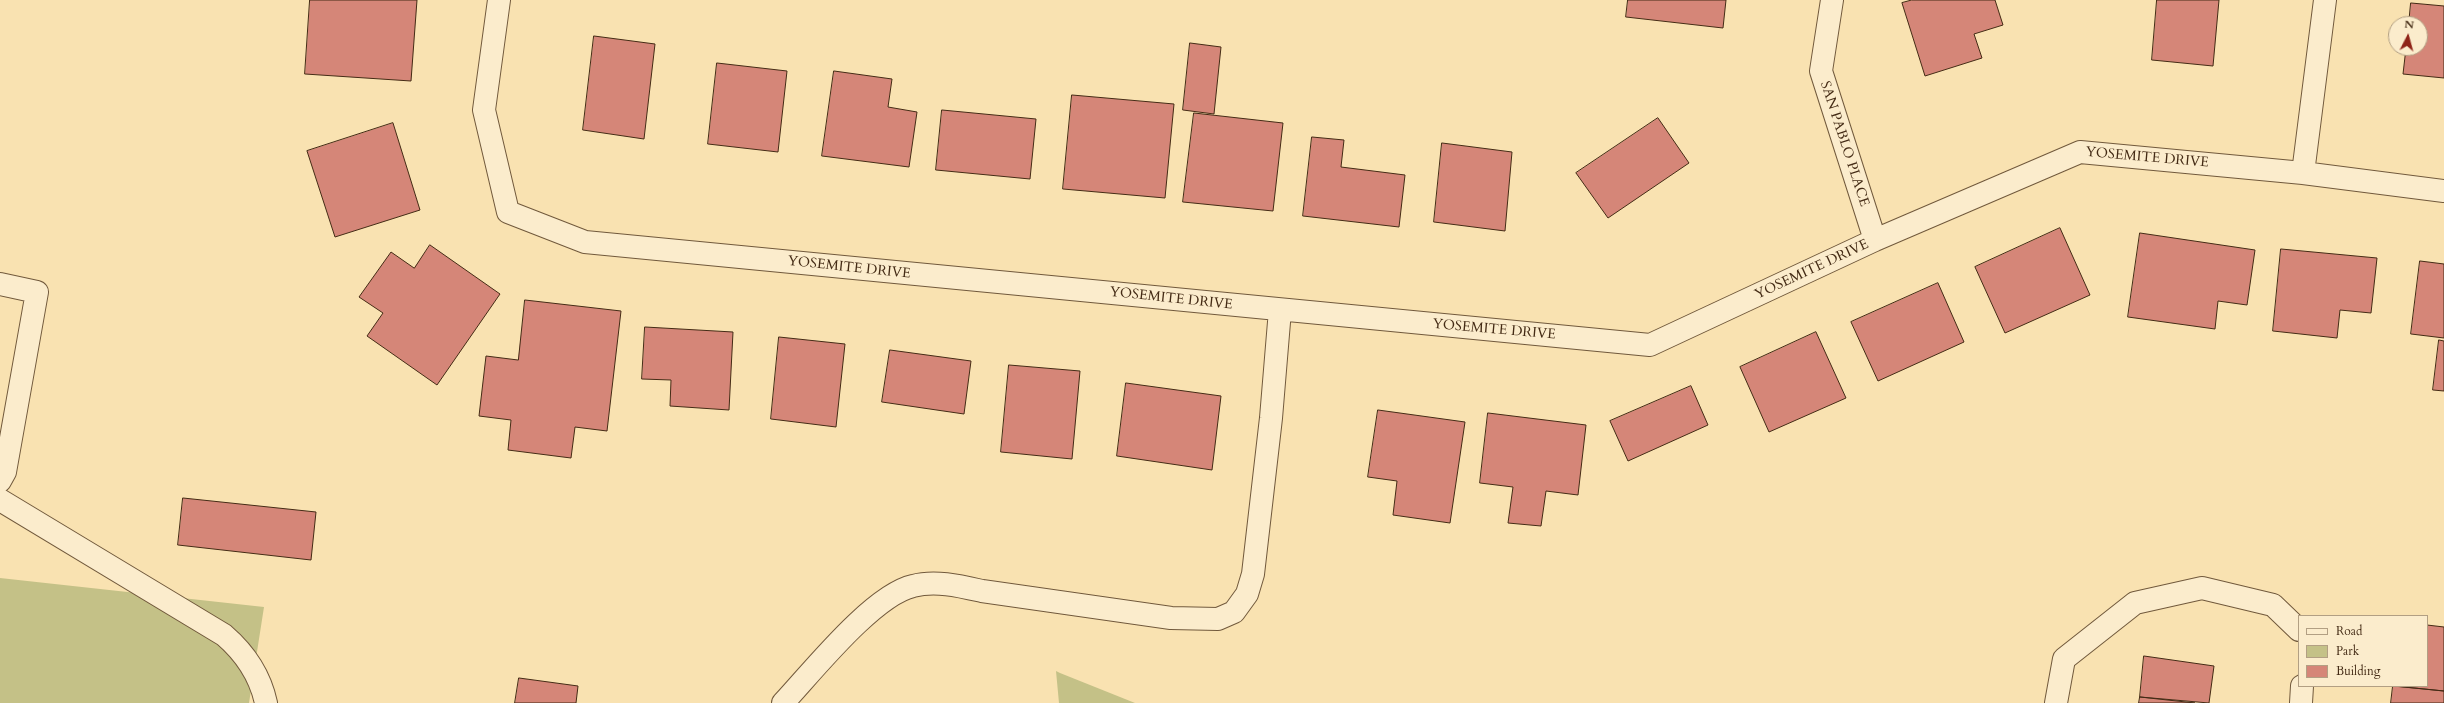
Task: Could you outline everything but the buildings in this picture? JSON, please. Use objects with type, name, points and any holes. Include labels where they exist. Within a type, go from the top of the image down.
[{"type":"street","name":"YOSEMITE DRIVE","points":[[500,0],[484,110],[508,212],[585,242],[1650,345],[1875,240],[2080,152],[2303,173],[2444,192]]},
{"type":"street","name":"SAN PABLO PLACE","points":[[1832,0],[1821,71],[1875,240]]},
{"type":"street","points":[[2303,173],[2326,0]]},
{"type":"street","points":[[0,284],[37,292],[6,472],[0,481]]},
{"type":"street","points":[[783,703],[871,610],[892,593],[912,586],[930,583],[962,586],[982,591],[1171,618],[1218,620],[1234,612],[1247,594],[1253,574],[1271,418],[1280,310]]},
{"type":"street","points":[[0,500],[224,635],[240,649],[254,670],[266,703]]},
{"type":"street","points":[[2056,703],[2064,659],[2135,603],[2202,588],[2273,604],[2298,629]]},
{"type":"street","points":[[2300,703],[2302,687]]},
{"type":"green space","points":[[0,578],[264,607],[249,703],[0,703]]},
{"type":"green space","points":[[1056,671],[1060,673],[1135,703],[1059,703]]}]
